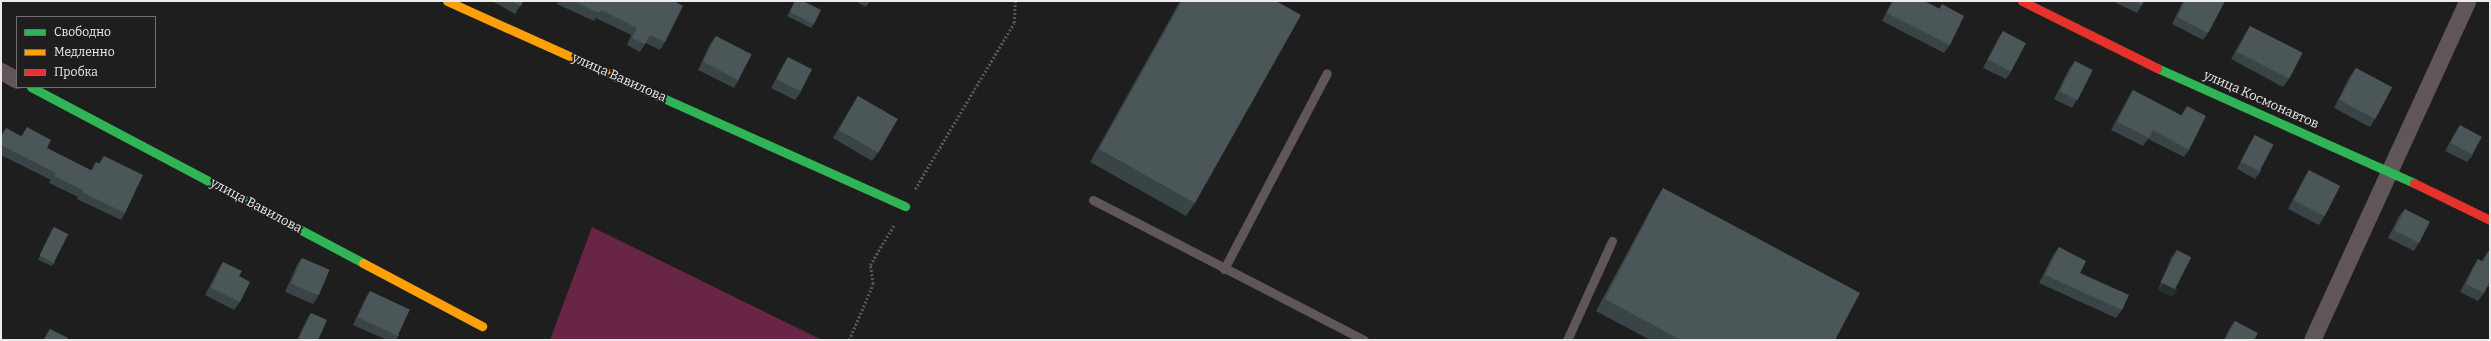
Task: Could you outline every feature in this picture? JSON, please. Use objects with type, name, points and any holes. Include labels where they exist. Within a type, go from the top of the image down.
[{"type":"street","name":"улица Вавилова","points":[[447,1],[905,206]]},
{"type":"street","name":"улица Космонавтов","points":[[2022,1],[2149,64],[2389,171],[2490,220]]},
{"type":"street","points":[[2312,340],[2467,1]]},
{"type":"street","points":[[1,71],[16,79]]},
{"type":"street","name":"улица Вавилова","points":[[33,88],[482,326]]},
{"type":"lane","points":[[1224,269],[1327,73]]},
{"type":"lane","points":[[1094,200],[1224,269],[1364,340]]},
{"type":"lane","points":[[1567,340],[1612,240]]},
{"type":"path","points":[[849,340],[873,284],[870,264],[1014,23],[1015,1]]},
{"type":"shaded area","points":[[592,227],[820,339],[820,340],[550,340]]},
{"type":"building","points":[[512,1],[523,1],[521,6]]},
{"type":"building","points":[[573,1],[674,1],[683,6],[665,42],[650,35],[645,44],[632,38],[637,28],[601,10],[599,13]]},
{"type":"building","points":[[795,1],[803,1],[821,10],[814,24],[790,12]]},
{"type":"building","points":[[1182,1],[1276,1],[1301,15],[1195,203],[1099,149]]},
{"type":"building","points":[[1893,1],[1924,1],[1940,9],[1942,4],[1964,16],[1950,45],[1887,13]]},
{"type":"building","points":[[2133,1],[2144,1],[2142,5]]},
{"type":"building","points":[[2185,1],[2225,1],[2208,33],[2177,17]]},
{"type":"building","points":[[2250,26],[2303,53],[2289,79],[2237,52]]},
{"type":"building","points":[[2003,31],[2026,43],[2011,71],[1988,59]]},
{"type":"building","points":[[716,36],[752,54],[738,80],[703,62]]},
{"type":"building","points":[[788,57],[812,69],[801,92],[777,79]]},
{"type":"building","points":[[2075,61],[2093,70],[2077,100],[2060,91]]},
{"type":"building","points":[[2356,68],[2392,87],[2375,119],[2339,100]]},
{"type":"building","points":[[2133,90],[2182,116],[2187,106],[2206,116],[2189,150],[2153,130],[2149,138],[2117,122]]},
{"type":"building","points":[[858,96],[898,119],[878,153],[838,130]]},
{"type":"building","points":[[2460,125],[2482,137],[2472,155],[2450,142]]},
{"type":"building","points":[[27,127],[51,140],[47,148],[92,171],[96,162],[100,164],[104,156],[143,175],[125,213],[82,192],[83,190],[54,176],[56,173],[1,145],[1,138],[6,128],[22,137]]},
{"type":"building","points":[[2255,135],[2274,145],[2259,171],[2241,161]]},
{"type":"building","points":[[2309,170],[2340,186],[2325,216],[2294,200]]},
{"type":"building","points":[[1663,188],[1860,293],[1835,340],[1681,340],[1605,299]]},
{"type":"building","points":[[2405,209],[2430,222],[2419,243],[2394,230]]},
{"type":"building","points":[[54,227],[68,234],[54,263],[39,256]]},
{"type":"building","points":[[2059,247],[2086,261],[2080,273],[2129,295],[2122,310],[2045,275]]},
{"type":"building","points":[[2490,249],[2490,281],[2484,293],[2466,284],[2478,259],[2483,262]]},
{"type":"building","points":[[2177,250],[2191,257],[2175,289],[2161,282]]},
{"type":"building","points":[[302,258],[330,270],[319,295],[291,284]]},
{"type":"building","points":[[223,262],[242,271],[239,276],[250,282],[240,302],[211,288]]},
{"type":"building","points":[[370,291],[410,310],[398,336],[358,317]]},
{"type":"building","points":[[311,313],[327,320],[318,340],[298,340]]},
{"type":"building","points":[[2235,321],[2258,333],[2254,340],[2225,340]]},
{"type":"building","points":[[50,329],[68,338],[67,340],[44,340]]},
{"type":"traffic: fast","points":[[2157,68],[2414,183]]},
{"type":"traffic: fast","points":[[614,76],[905,206]]},
{"type":"traffic: fast","points":[[33,88],[363,263]]},
{"type":"traffic: slow","points":[[447,1],[614,76]]},
{"type":"traffic: slow","points":[[363,263],[482,326]]},
{"type":"traffic: jam","points":[[2022,1],[2157,68]]},
{"type":"traffic: jam","points":[[2414,183],[2490,220]]}]
